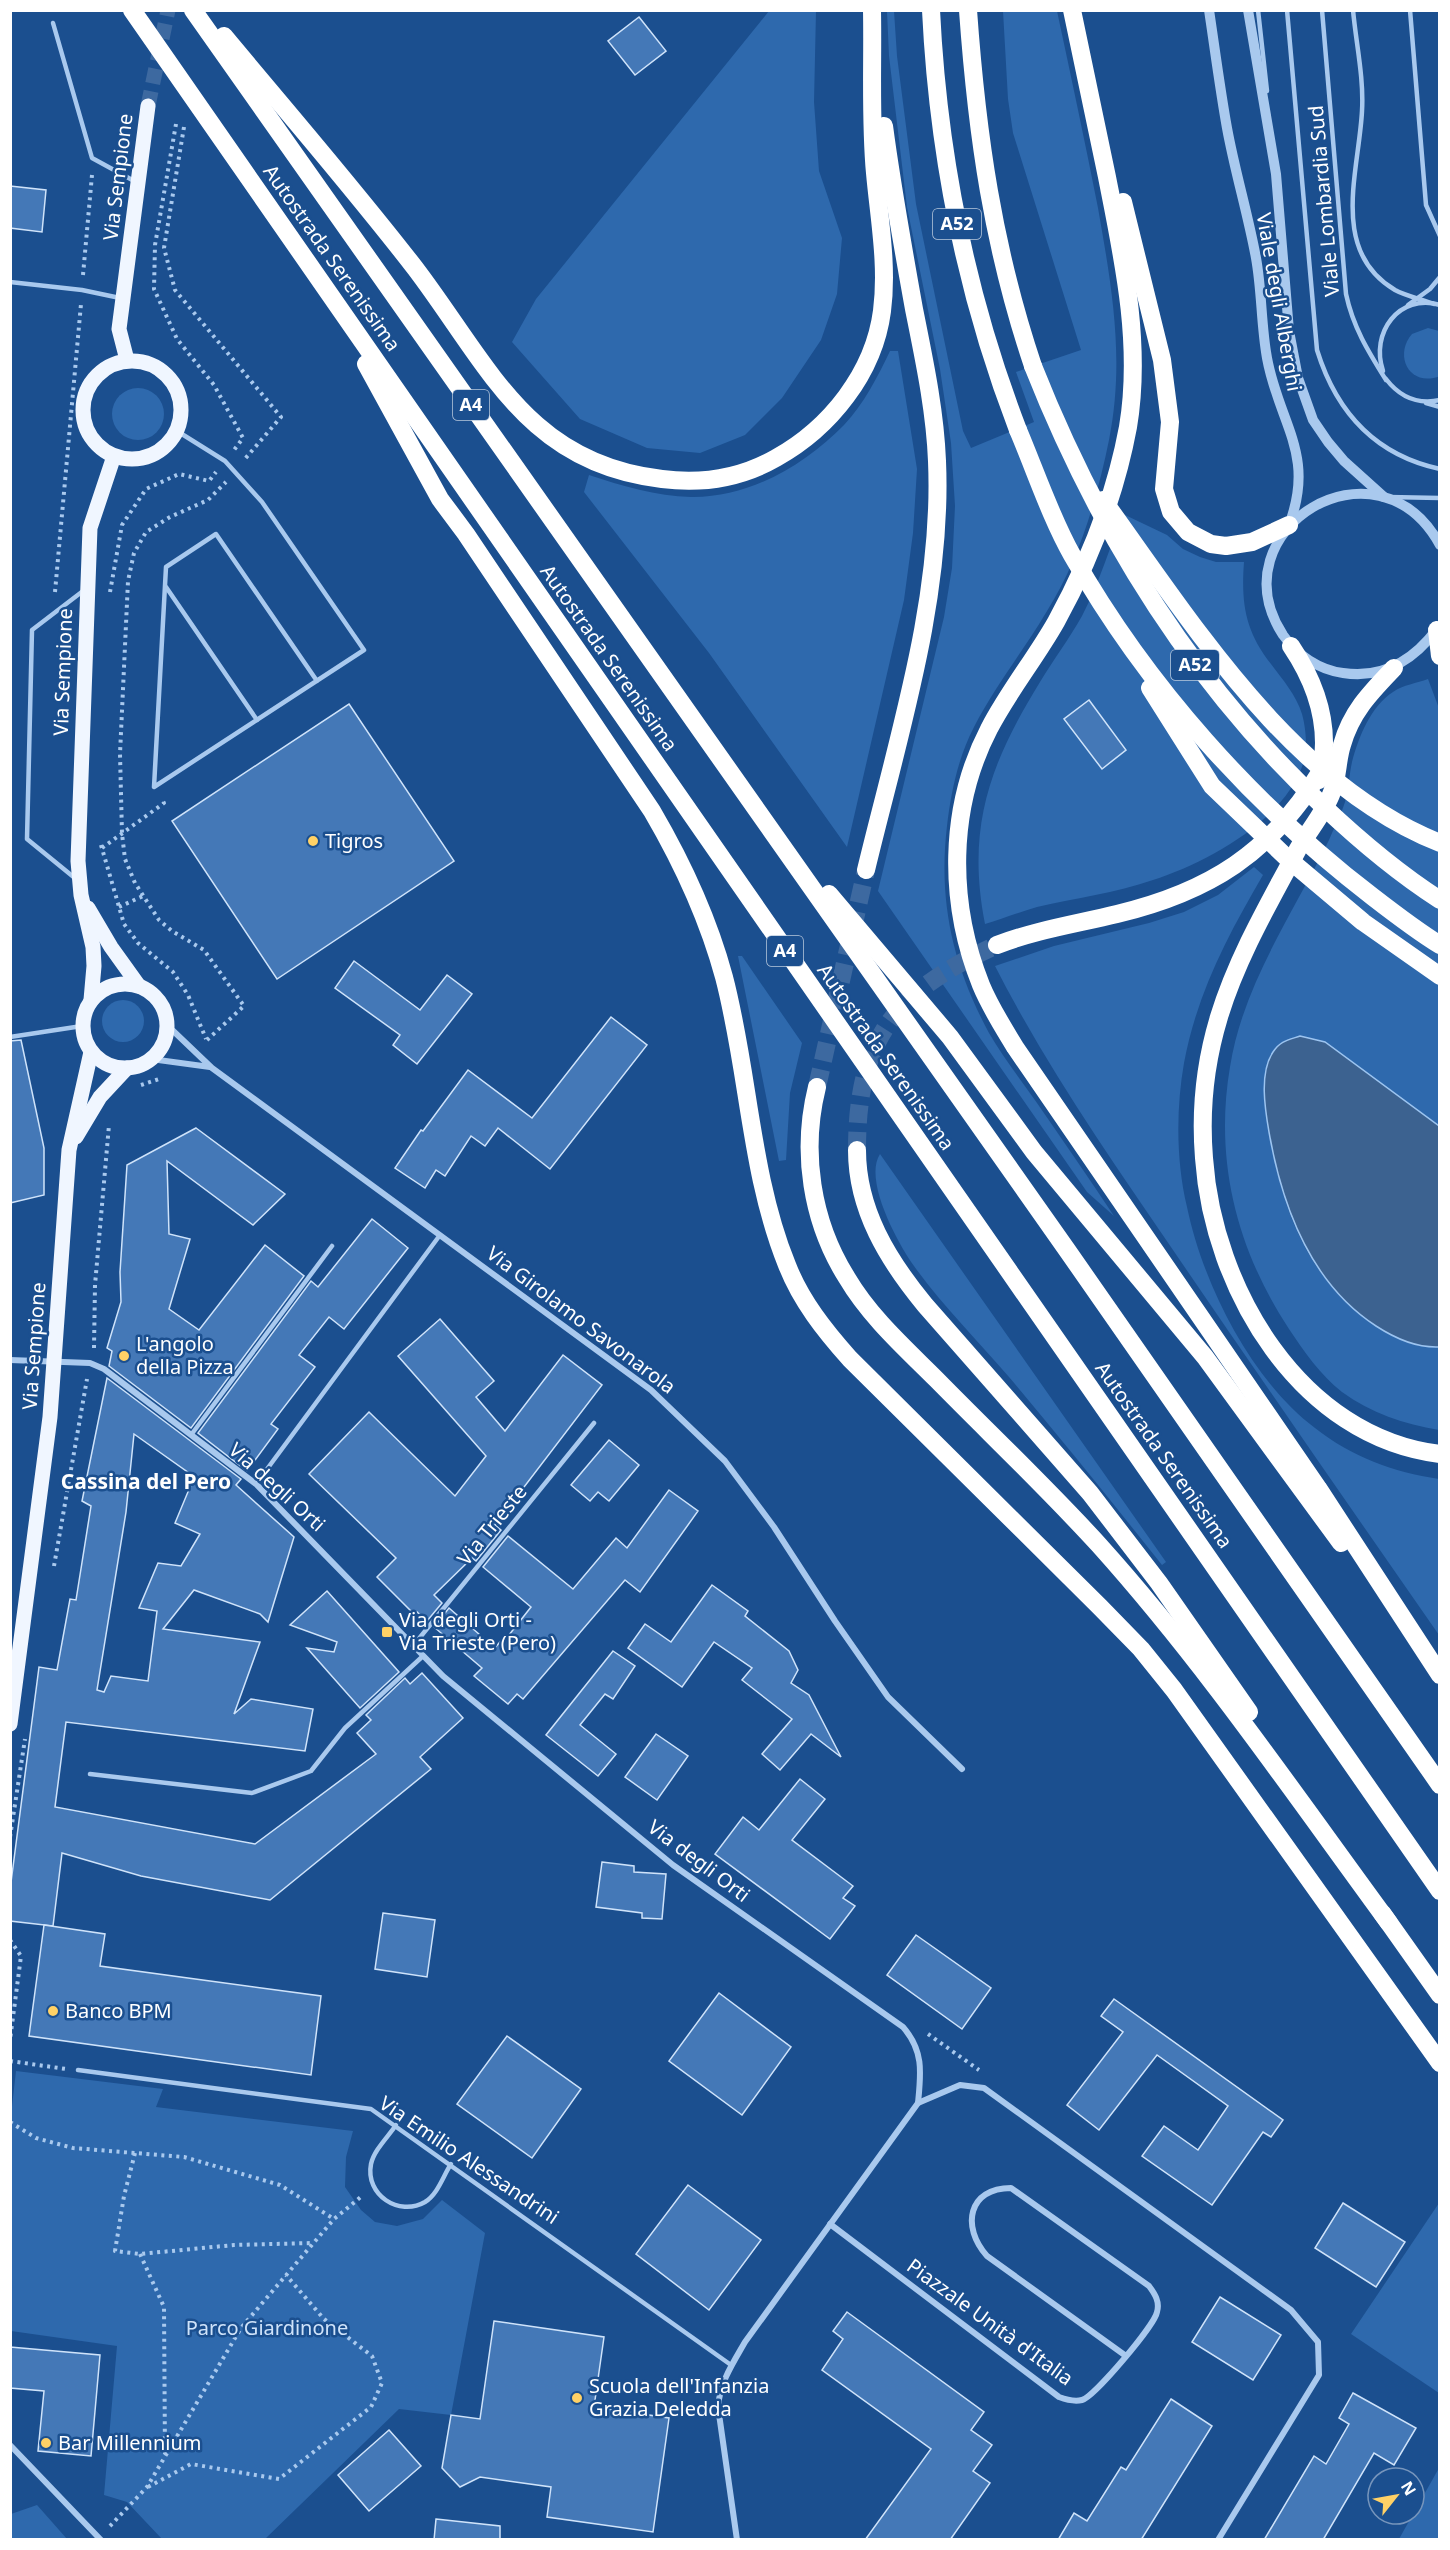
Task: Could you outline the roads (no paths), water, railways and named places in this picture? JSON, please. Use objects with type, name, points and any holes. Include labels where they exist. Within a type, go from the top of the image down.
[{"type":"highway","name":"Autostrada Serenissima","points":[[132,10],[1440,1891]]},
{"type":"highway","name":"Autostrada Serenissima","points":[[193,10],[1067,1250],[1440,1785]]},
{"type":"highway","points":[[204,10],[415,268],[500,387],[530,420],[554,441],[600,466],[644,477],[688,481],[708,480],[750,470],[805,441],[843,402],[860,375],[871,351],[882,311],[883,284],[874,170],[872,10]]},
{"type":"highway","points":[[866,870],[926,616],[937,534],[938,493],[937,458],[928,381],[893,198],[877,77],[872,10]]},
{"type":"highway","name":"A52","points":[[931,10],[939,105],[957,225],[986,340],[1018,430],[1071,553],[1112,621],[1173,703],[1263,801],[1322,857],[1440,945]]},
{"type":"highway","name":"A52","points":[[968,10],[978,120],[996,235],[1010,291],[1033,366],[1069,453],[1095,506],[1146,595],[1187,655],[1223,700],[1300,785],[1342,824],[1440,900]]},
{"type":"highway","points":[[1072,10],[1121,245],[1128,297],[1132,386],[1128,424],[1112,498],[1094,545],[1055,622],[988,730],[977,757],[960,818],[957,888],[961,921],[981,985],[1015,1047],[1318,1488],[1425,1655]]},
{"type":"highway","points":[[1084,65],[1135,243],[1162,360],[1170,422],[1164,489],[1171,512],[1188,532],[1211,544],[1226,546],[1252,542],[1289,525]]},
{"type":"highway","name":"A4","points":[[320,281],[440,499],[466,534],[652,811],[677,854],[713,939],[725,980],[762,1184],[774,1230],[788,1267],[804,1299],[823,1328],[850,1359],[1101,1606],[1141,1649],[1180,1699],[1440,2063]]},
{"type":"highway","points":[[1069,453],[1224,666],[1282,732],[1351,792],[1390,819],[1440,843]]},
{"type":"highway","points":[[1112,621],[1163,711],[1212,786],[1287,858],[1363,922],[1440,976]]},
{"type":"highway","points":[[1439,627],[1440,656]]},
{"type":"highway","points":[[1291,646],[1315,688],[1320,708],[1324,748],[1321,771],[1299,848]]},
{"type":"highway","points":[[1394,668],[1365,698],[1352,717],[1341,746],[1332,792],[1299,848],[1231,982],[1209,1055],[1204,1088],[1204,1158],[1215,1222],[1233,1276],[1252,1315],[1272,1347],[1296,1378],[1322,1404],[1350,1425],[1375,1438],[1398,1446],[1440,1454]]},
{"type":"highway","points":[[997,945],[1046,930],[1146,907],[1194,889],[1257,849],[1282,827],[1303,802],[1321,771]]},
{"type":"highway","points":[[749,798],[950,1037],[993,1100],[1034,1152],[1205,1357],[1306,1497],[1440,1675]]},
{"type":"highway","points":[[817,1087],[810,1115],[810,1173],[822,1225],[847,1279],[878,1320],[1075,1520],[1141,1592],[1195,1659],[1440,1995]]},
{"type":"highway","points":[[857,1150],[857,1166],[868,1212],[886,1253],[925,1305],[1064,1461],[1159,1583],[1389,1923]]},
{"type":"main road","name":"Via Sempione","points":[[127,360],[119,329],[148,106]]},
{"type":"main road","points":[[127,360],[142,361],[156,366],[168,375],[177,387],[181,402],[181,417],[177,431],[169,443],[150,455],[129,459],[114,456],[101,448],[85,424],[83,410],[88,389],[100,371],[113,364],[127,360]]},
{"type":"main road","name":"Via Sempione","points":[[91,1000],[93,947],[80,888],[78,849],[87,587],[90,528],[114,456]]},
{"type":"main road","name":"Via Sempione","points":[[80,888],[111,947],[139,986]]},
{"type":"main road","points":[[114,985],[139,986],[159,1001],[165,1013],[167,1025],[160,1050],[139,1066],[114,1067],[101,1061],[91,1052],[82,1026],[84,1012],[91,1000],[101,991],[114,985]]},
{"type":"main road","name":"Via Sempione","points":[[10,1724],[50,1417],[69,1150],[91,1052]]},
{"type":"main road","name":"Via Sempione","points":[[69,1150],[100,1097],[127,1068]]},
{"type":"street","name":"Viale degli Alberghi","points":[[1209,10],[1227,127],[1256,258],[1273,388],[1289,427],[1299,467],[1300,488],[1289,525]]},
{"type":"street","name":"Viale degli Alberghi","points":[[1248,10],[1276,174],[1291,343],[1306,403],[1313,420],[1344,461],[1384,497]]},
{"type":"street","points":[[1439,627],[1419,651],[1394,668],[1364,675],[1334,672],[1319,666],[1291,646],[1274,617],[1269,596],[1268,576],[1275,549],[1289,525],[1318,503],[1335,496],[1352,493],[1384,497],[1404,506],[1436,535],[1440,545]]},
{"type":"street","name":"Via Girolamo Savonarola","points":[[167,1025],[212,1068],[651,1390],[725,1461],[774,1527],[888,1697],[962,1769]]},
{"type":"street","name":"Via Girolamo Savonarola","points":[[151,1059],[192,1063],[212,1068]]},
{"type":"street","name":"Via degli Orti","points":[[10,1360],[90,1363],[104,1369],[256,1484],[442,1676],[673,1865],[903,2027],[912,2037],[921,2060],[918,2103]]},
{"type":"street","points":[[737,2540],[717,2407],[722,2385],[731,2365],[745,2342],[918,2103],[960,2085],[984,2088],[1291,2310],[1318,2342],[1319,2375],[1218,2540]]},
{"type":"street","name":"Piazzale Unità d'Italia","points":[[830,2224],[1059,2397],[1070,2401],[1084,2400],[1094,2393],[1126,2356],[1154,2322],[1158,2310],[1157,2299],[1149,2286],[1011,2188],[1001,2188],[988,2193],[977,2203],[970,2219],[978,2246],[987,2256],[1126,2356]]},
{"type":"street","points":[[10,2445],[100,2538]]},
{"type":"lane","points":[[1258,10],[1276,174]]},
{"type":"lane","points":[[1287,10],[1317,350],[1324,373],[1342,405],[1375,438],[1398,455],[1419,464],[1440,469]]},
{"type":"lane","name":"Viale Lombardia Sud","points":[[1322,10],[1346,294],[1360,338],[1386,380]]},
{"type":"lane","name":"Viale Lombardia Sud","points":[[1353,10],[1362,110],[1353,181],[1354,226],[1358,245],[1375,273],[1396,291],[1437,305]]},
{"type":"lane","points":[[1410,10],[1426,204],[1440,237]]},
{"type":"lane","points":[[53,23],[94,159],[139,183]]},
{"type":"lane","points":[[1440,277],[1389,321],[1378,349],[1386,380],[1397,392],[1440,407]]},
{"type":"lane","points":[[10,282],[82,290],[123,298]]},
{"type":"lane","points":[[1401,311],[1415,305],[1437,305]]},
{"type":"lane","points":[[1415,400],[1430,402],[1440,400]]},
{"type":"lane","points":[[177,431],[225,461],[262,502],[364,650],[317,681],[154,787],[166,567],[216,534],[317,681]]},
{"type":"lane","points":[[1384,497],[1440,498]]},
{"type":"lane","points":[[80,888],[27,839],[32,630],[87,587]]},
{"type":"lane","points":[[166,587],[257,720]]},
{"type":"lane","points":[[10,1037],[82,1026]]},
{"type":"lane","points":[[256,1484],[440,1235]]},
{"type":"lane","points":[[191,1435],[332,1245]]},
{"type":"lane","name":"Via Trieste","points":[[413,1646],[594,1423]]},
{"type":"lane","points":[[90,1774],[252,1793],[311,1771],[345,1728],[423,1656]]},
{"type":"lane","name":"Via Emilio Alessandrini","points":[[78,2070],[370,2109],[451,2164],[731,2365]]},
{"type":"lane","points":[[396,2125],[371,2164],[374,2188],[381,2198],[403,2208],[426,2201],[435,2192],[451,2164]]},
{"type":"tunnel","points":[[148,106],[168,10]]},
{"type":"tunnel","points":[[817,1087],[866,870]]},
{"type":"tunnel","points":[[857,1150],[859,1111],[865,1077],[875,1048],[889,1022],[908,1000],[933,981],[962,962],[997,945]]},
{"type":"place","name":"Tigros","points":[[313,841]]},
{"type":"place","name":"L'angolo della Pizza","points":[[124,1356]]},
{"type":"place","name":"Via degli Orti - Via Trieste (Pero)","points":[[387,1632]]},
{"type":"place","name":"Banco BPM","points":[[53,2011]]},
{"type":"place","name":"Scuola dell'Infanzia Grazia Deledda","points":[[577,2398]]},
{"type":"place","name":"Bar Millennium","points":[[46,2443]]},
{"type":"district","name":"Cassina del Pero","points":[[146,1482]]},
{"type":"park label","name":"Parco Giardinone","points":[[267,2328]]}]
